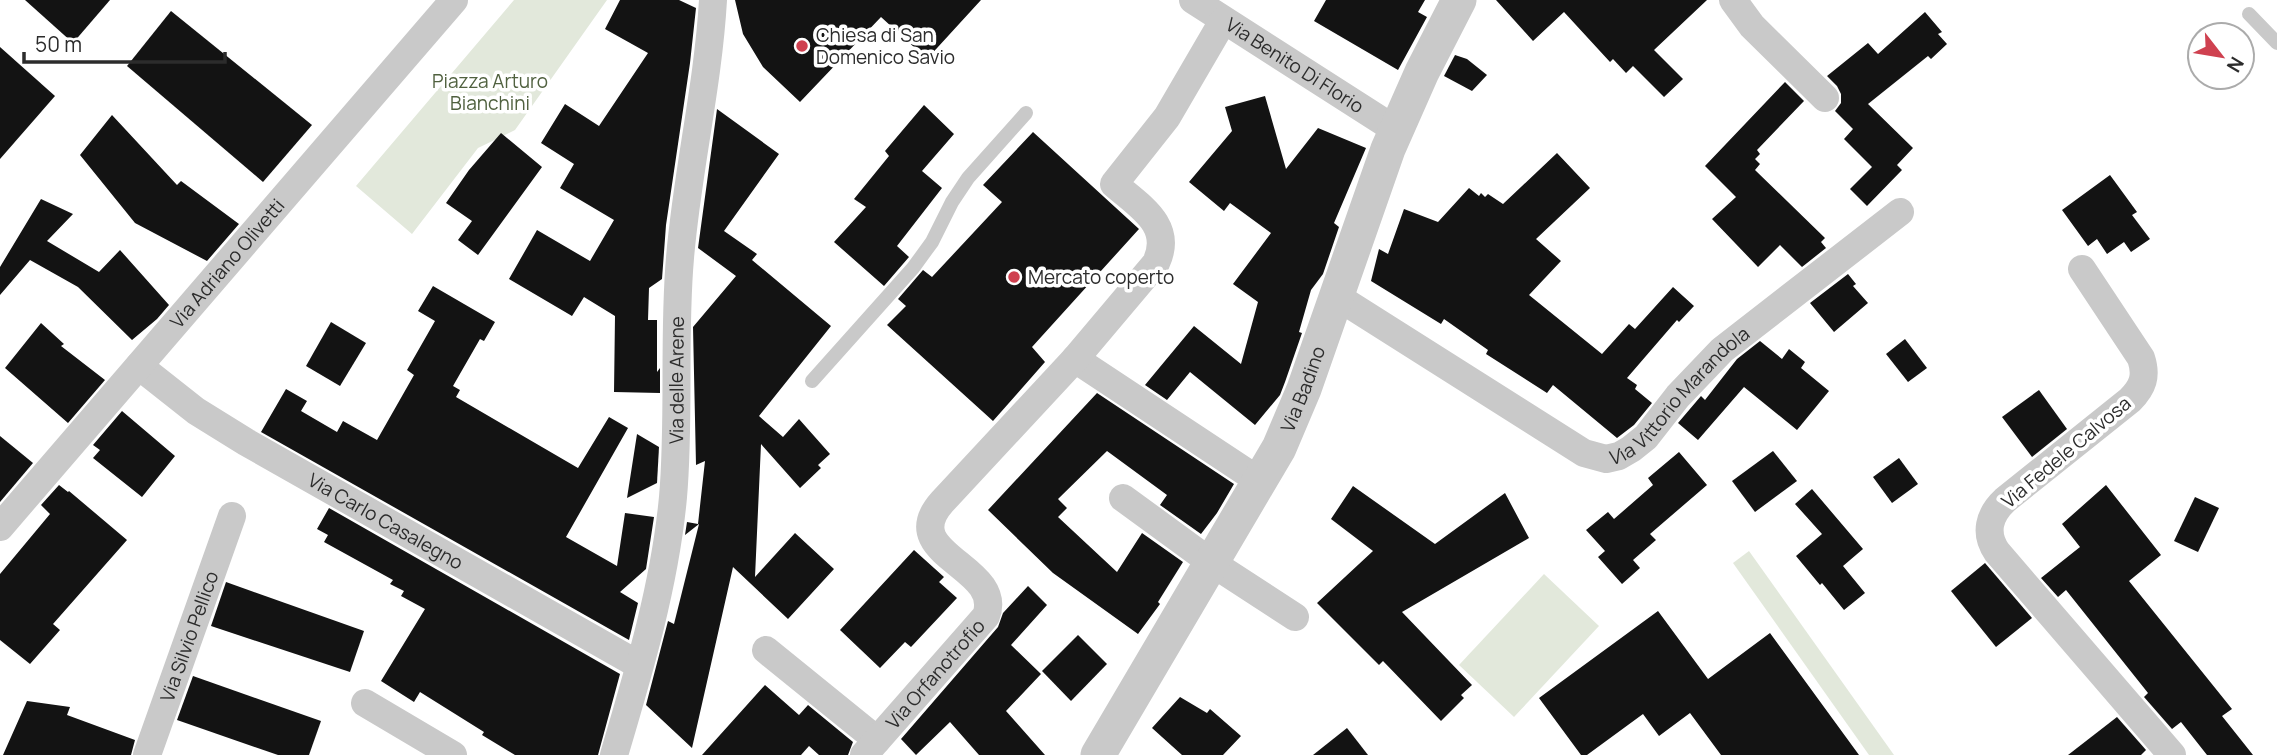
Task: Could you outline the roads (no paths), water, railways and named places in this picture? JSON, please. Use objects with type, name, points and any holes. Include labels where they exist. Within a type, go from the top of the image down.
[{"type":"street","name":"Via Adriano Olivetti","points":[[0,527],[454,0]]},
{"type":"street","name":"Via delle Arene","points":[[614,755],[639,665],[662,565],[673,500],[680,259],[713,0]]},
{"type":"street","name":"Via Benito Di Florio","points":[[1193,0],[1396,130]]},
{"type":"street","name":"Via Badino","points":[[1098,755],[1261,482],[1296,411],[1396,130],[1459,0]]},
{"type":"street","points":[[1733,0],[1752,26],[1825,98]]},
{"type":"street","points":[[1223,21],[1167,117],[1114,184],[1155,223],[1163,238],[1160,254],[1150,272],[1075,359],[1261,482]]},
{"type":"street","name":"Via Vittorio Marandola","points":[[1336,296],[1584,453],[1606,459],[1625,453],[1646,437],[1686,387],[1732,342],[1900,212]]},
{"type":"street","name":"Via Fedele Calvosa","points":[[2082,269],[2141,358],[2144,371],[2141,386],[2130,400],[1998,506],[1990,521],[1989,536],[1997,552],[2172,755]]},
{"type":"street","name":"Via Orfanotrofio","points":[[870,747],[982,621],[989,609],[986,591],[933,540],[929,525],[935,509],[1075,359]]},
{"type":"street","name":"Via Carlo Casalegno","points":[[139,366],[228,432],[639,665]]},
{"type":"street","points":[[1123,498],[1212,563],[1295,617]]},
{"type":"street","name":"Via Silvio Pellico","points":[[146,755],[232,516]]},
{"type":"street","points":[[766,650],[870,747]]},
{"type":"street","points":[[365,704],[453,755]]},
{"type":"lane","points":[[2249,14],[2277,43]]},
{"type":"lane","points":[[812,381],[913,268],[932,242],[952,202],[968,178],[1026,113]]},
{"type":"place","name":"Chiesa di San Domenico Savio","points":[[802,46]]},
{"type":"place","name":"Mercato coperto","points":[[1014,277]]},
{"type":"park label","name":"Piazza Arturo Bianchini","points":[[490,92]]}]
